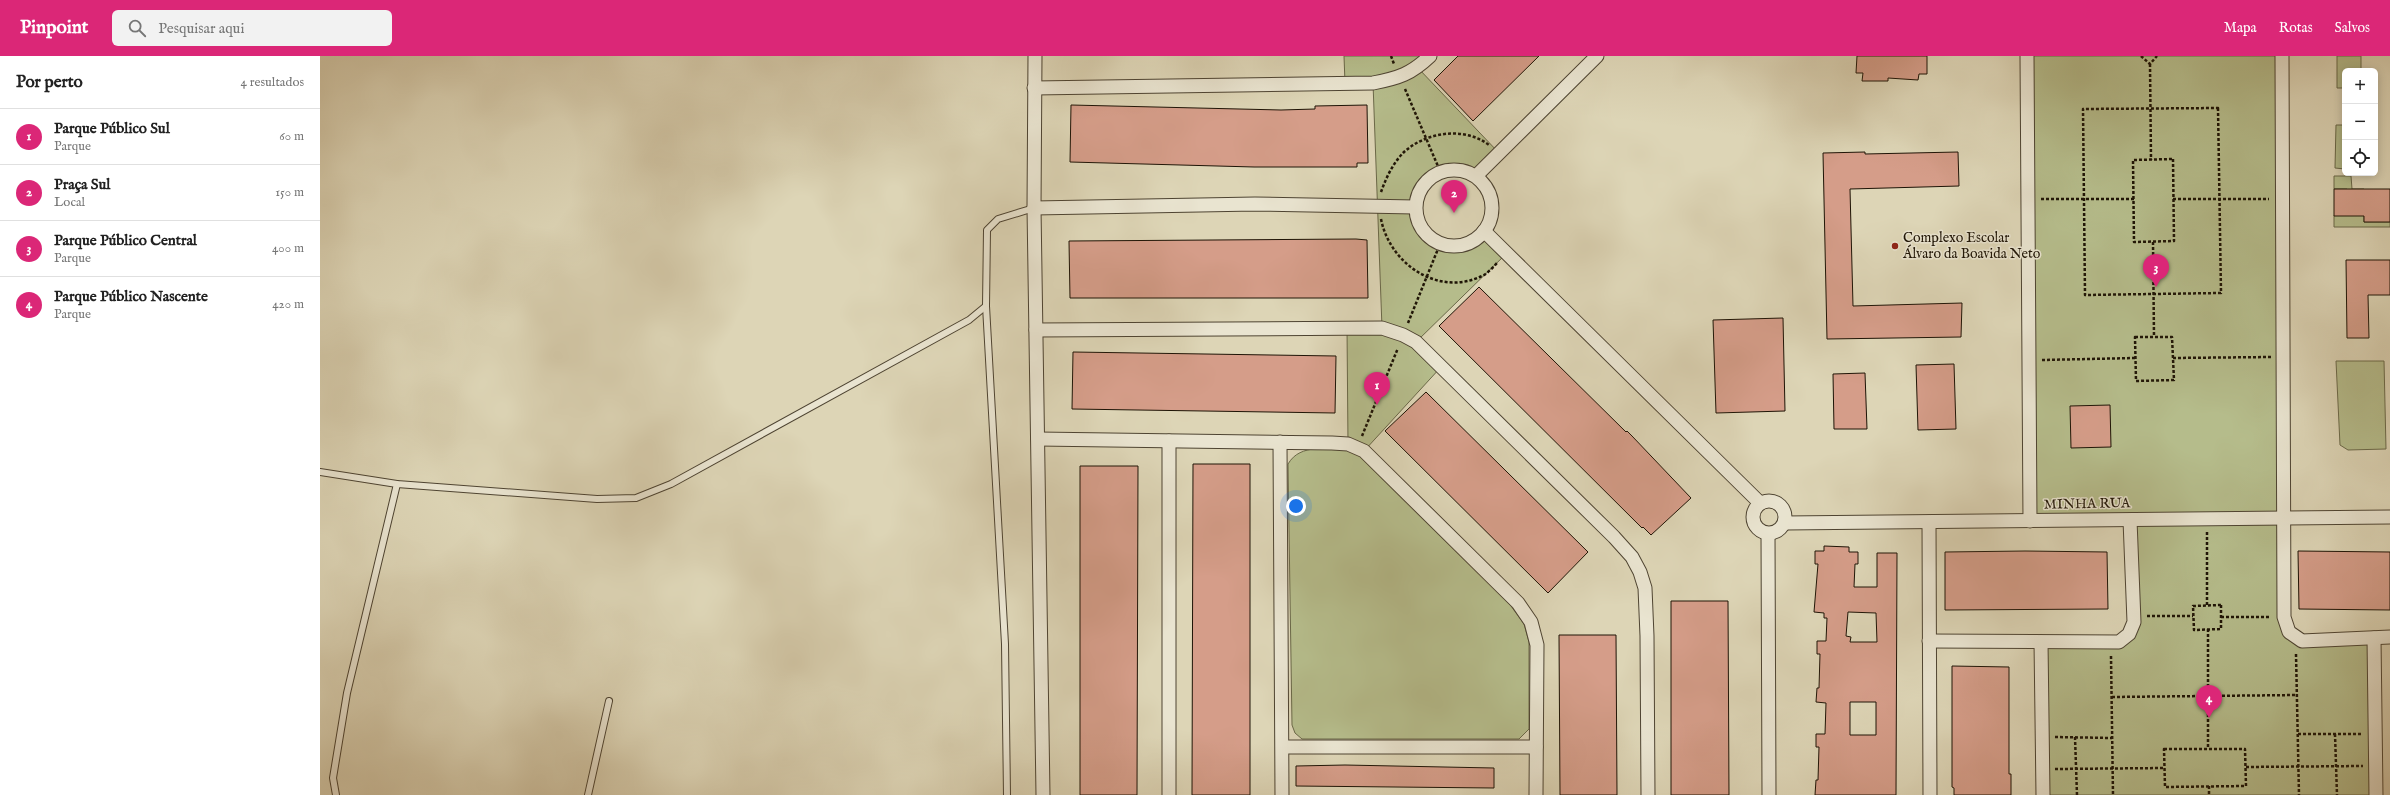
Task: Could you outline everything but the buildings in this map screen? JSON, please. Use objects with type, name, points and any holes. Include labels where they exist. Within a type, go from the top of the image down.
[{"type":"street","points":[[1035,56],[1034,208],[1043,795]]},
{"type":"street","points":[[1034,88],[1373,83],[1400,78],[1418,67],[1430,56]]},
{"type":"street","points":[[1476,176],[1597,56]]},
{"type":"street","points":[[2028,56],[2030,521]]},
{"type":"street","points":[[2282,56],[2284,617],[2289,632],[2302,641],[2390,637]]},
{"type":"street","points":[[1452,169],[1465,170],[1476,176],[1485,185],[1493,207],[1490,220],[1484,231],[1476,240],[1464,245],[1452,246],[1440,244],[1429,237],[1421,229],[1415,207],[1422,185],[1430,177],[1440,171],[1452,169]]},
{"type":"street","points":[[1034,208],[1255,204],[1415,207]]},
{"type":"street","points":[[1484,231],[1760,503]]},
{"type":"street","points":[[1036,330],[1382,328],[1403,335],[1416,342],[1614,537],[1632,557],[1640,572],[1645,588],[1647,636],[1648,795]]},
{"type":"street","points":[[1038,439],[1348,444],[1364,451],[1518,603],[1531,622],[1537,645],[1536,795]]},
{"type":"street","points":[[1168,441],[1169,795]]},
{"type":"street","points":[[1280,442],[1283,747],[1282,795]]},
{"type":"street","points":[[1770,501],[1780,504],[1785,513],[1785,523],[1778,532],[1768,534],[1759,530],[1753,522],[1753,511],[1760,503],[1770,501]]},
{"type":"street","name":"MINHA RUA","points":[[1785,523],[2390,517]]},
{"type":"street","points":[[1929,641],[2119,642],[2130,634],[2134,616],[2130,520]]},
{"type":"street","points":[[1929,522],[1930,795]]},
{"type":"street","points":[[1768,534],[1769,795]]},
{"type":"street","points":[[2374,638],[2376,795]]},
{"type":"street","points":[[2041,642],[2043,795]]},
{"type":"street","points":[[1283,747],[1536,747]]},
{"type":"lane","points":[[1007,795],[1005,644],[986,306],[987,230],[998,219],[1034,208]]},
{"type":"lane","points":[[320,472],[398,484],[597,499],[636,498],[672,484],[969,320],[986,306]]},
{"type":"lane","points":[[336,795],[333,778],[347,693],[398,484]]},
{"type":"lane","points":[[588,795],[609,701]]},
{"type":"path","points":[[1391,56],[1440,171]]},
{"type":"path","points":[[2141,56],[2150,64]]},
{"type":"path","points":[[2151,160],[2150,64],[2157,56]]},
{"type":"path","points":[[2150,108],[2218,108],[2221,293],[2085,295],[2083,109],[2150,108]]},
{"type":"path","points":[[1500,152],[1484,141],[1468,134],[1445,133],[1426,139],[1404,152],[1390,170],[1382,191],[1379,206],[1386,237],[1399,257],[1426,277],[1440,281],[1464,282],[1485,274],[1507,253]]},
{"type":"path","points":[[2173,159],[2174,241],[2134,242],[2133,160],[2151,160],[2173,159]]},
{"type":"path","points":[[2028,200],[2134,199]]},
{"type":"path","points":[[2173,199],[2283,199]]},
{"type":"path","points":[[2153,242],[2154,337]]},
{"type":"path","points":[[2172,336],[2174,380],[2136,381],[2134,337],[2154,337],[2172,336]]},
{"type":"path","points":[[2173,358],[2283,357]]},
{"type":"path","points":[[2029,361],[2135,358]]},
{"type":"path","points":[[2206,519],[2207,606]]},
{"type":"path","points":[[2221,605],[2221,629],[2194,630],[2193,616],[2193,606],[2221,605]]},
{"type":"path","points":[[2134,616],[2193,616]]},
{"type":"path","points":[[2221,616],[2284,617]]},
{"type":"path","points":[[2208,629],[2208,749]]},
{"type":"path","points":[[2296,637],[2299,795]]},
{"type":"path","points":[[2111,642],[2112,795]]},
{"type":"path","points":[[2112,697],[2297,695]]},
{"type":"path","points":[[2298,734],[2376,734]]},
{"type":"path","points":[[2335,734],[2337,795]]},
{"type":"path","points":[[2042,736],[2112,738]]},
{"type":"path","points":[[2075,737],[2077,795]]},
{"type":"path","points":[[2164,749],[2245,749],[2246,767],[2246,786],[2165,787],[2164,749]]},
{"type":"path","points":[[2246,767],[2376,766]]},
{"type":"path","points":[[2043,769],[2164,768]]},
{"type":"path","points":[[2209,786],[2209,795]]},
{"type":"green space","points":[[1344,56],[1430,56],[1418,68],[1499,153],[1476,176],[1455,170],[1438,173],[1426,182],[1418,195],[1416,210],[1419,225],[1429,237],[1446,245],[1457,246],[1471,241],[1484,231],[1507,253],[1416,342],[1441,367],[1364,451],[1369,462],[1511,606],[1524,624],[1529,642],[1529,729],[1519,739],[1302,739],[1295,733],[1292,725],[1288,464],[1293,457],[1307,450],[1348,444],[1347,328],[1382,328],[1373,83],[1345,83]]},
{"type":"green space","points":[[2028,56],[2282,56],[2284,617],[2296,637],[2374,638],[2376,795],[2043,795],[2041,642],[2119,642],[2129,634],[2130,520],[2030,521]]},
{"type":"green space","points":[[2337,56],[2361,56],[2361,68],[2342,68],[2342,88],[2337,88]]},
{"type":"green space","points":[[2336,125],[2342,125],[2342,169],[2335,168]]},
{"type":"green space","points":[[2334,176],[2351,176],[2352,189],[2364,189],[2364,222],[2390,222],[2390,227],[2334,227],[2334,216],[2347,189],[2334,189]]},
{"type":"green space","points":[[2336,361],[2384,361],[2386,449],[2348,450],[2340,445]]},
{"type":"place","name":"Praça Sul","points":[[1454,213]]},
{"type":"place","name":"Complexo Escolar Álvaro da Boavida Neto","points":[[1895,246]]},
{"type":"place","name":"Parque Público Central","points":[[2156,287]]},
{"type":"place","name":"Parque Público Sul","points":[[1377,405]]},
{"type":"place","name":"Parque Público Nascente","points":[[2209,718]]}]
